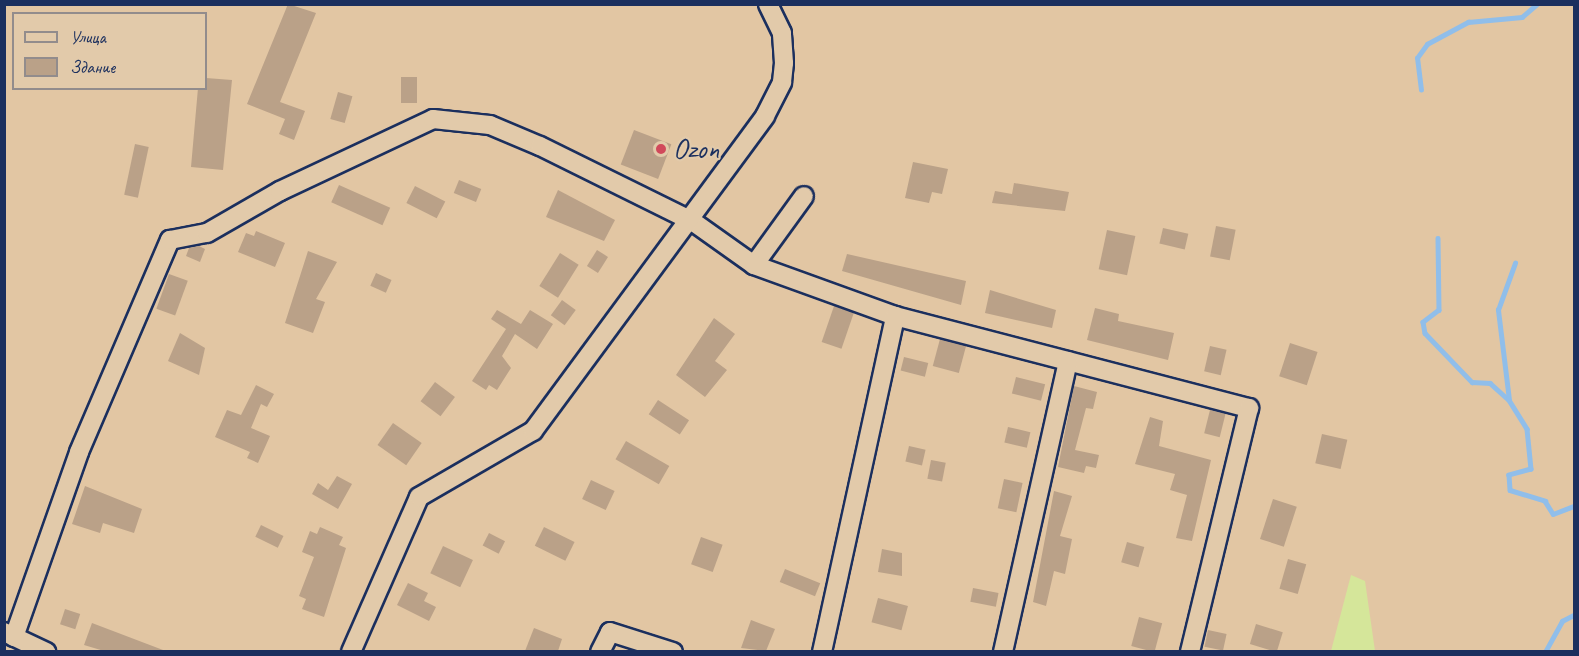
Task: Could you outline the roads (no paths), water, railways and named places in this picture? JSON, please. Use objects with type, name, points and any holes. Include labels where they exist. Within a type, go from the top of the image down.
[{"type":"street","points":[[351,651],[419,497],[533,431],[692,221],[765,116],[782,82],[782,33],[768,4]]},
{"type":"street","points":[[46,651],[9,635],[79,452],[170,240],[207,233],[280,191],[433,119],[490,125],[692,221],[754,265],[895,316],[1249,408],[1190,651]]},
{"type":"street","points":[[754,265],[804,196]]},
{"type":"street","points":[[822,651],[895,316]]},
{"type":"street","points":[[1003,651],[1068,361]]},
{"type":"street","points":[[600,651],[610,632],[673,651]]},
{"type":"waterway","points":[[1421,90],[1417,58],[1427,44],[1468,22],[1522,17],[1537,4]]},
{"type":"waterway","points":[[1438,238],[1439,310],[1423,322],[1425,333],[1472,382],[1490,383],[1509,400],[1527,429],[1531,469],[1509,475],[1510,490],[1545,501],[1553,514],[1574,506]]},
{"type":"waterway","points":[[1509,400],[1498,310],[1515,263]]},
{"type":"waterway","points":[[1545,652],[1562,621],[1574,615]]},
{"type":"place","name":"Ozon","points":[[661,149]]}]
